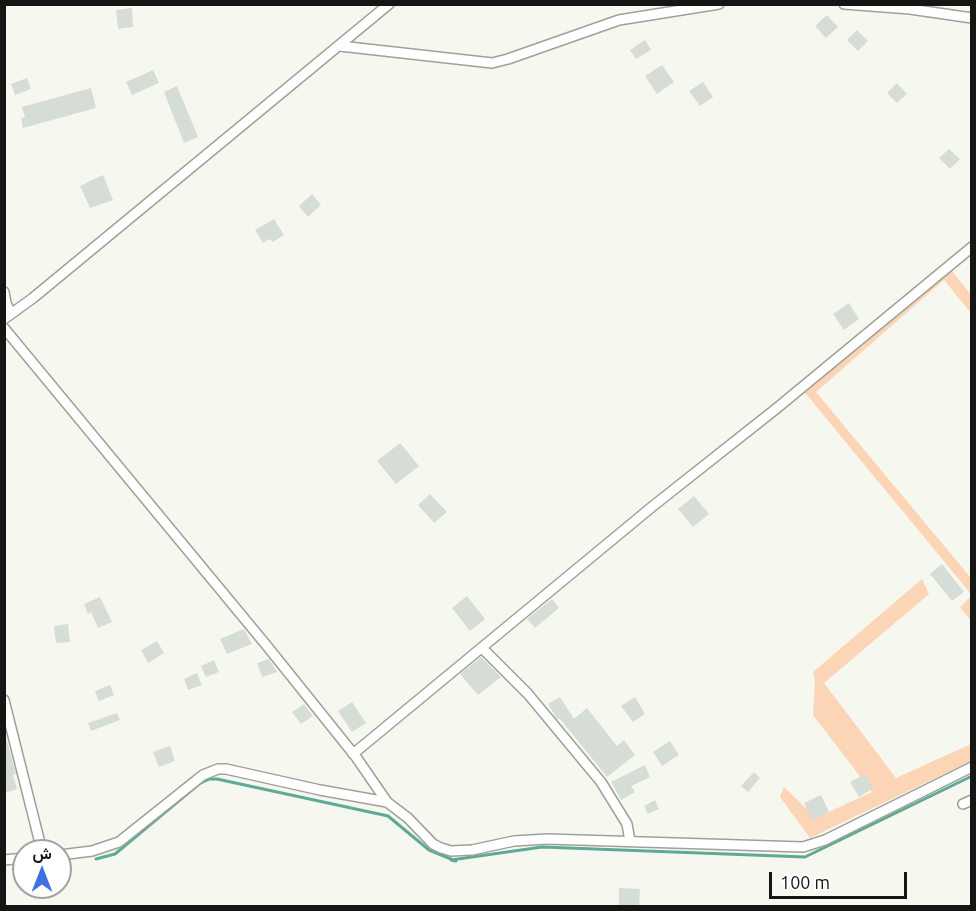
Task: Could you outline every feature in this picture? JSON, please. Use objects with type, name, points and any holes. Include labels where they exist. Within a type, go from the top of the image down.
[{"type":"street","points":[[4,292],[8,316],[33,298],[389,4]]},
{"type":"street","points":[[340,46],[492,63],[619,20],[719,4]]},
{"type":"street","points":[[844,4],[910,9],[972,18]]},
{"type":"street","points":[[353,754],[972,247]]},
{"type":"street","points":[[4,328],[267,646],[353,754],[387,802],[408,818],[433,844],[451,851],[472,850],[530,839],[809,846],[972,767]]},
{"type":"street","points":[[482,648],[528,694],[601,782],[627,824],[630,841]]},
{"type":"street","points":[[4,700],[39,839]]},
{"type":"street","points":[[72,854],[92,851],[119,842],[204,775],[218,769],[387,802]]},
{"type":"shaded area","points":[[948,266],[971,295],[971,313],[944,280],[816,392],[971,578],[971,594],[801,388]]},
{"type":"shaded area","points":[[922,579],[929,594],[824,683],[896,778],[971,744],[971,761],[810,838],[780,797],[784,787],[816,818],[872,792],[813,715],[815,682],[813,672]]},
{"type":"shaded area","points":[[971,596],[971,621],[960,607]]},
{"type":"building","points":[[132,8],[133,27],[118,29],[116,10]]},
{"type":"building","points":[[827,15],[838,27],[826,38],[815,26]]},
{"type":"building","points":[[857,30],[868,41],[858,51],[847,40]]},
{"type":"building","points":[[645,40],[651,50],[636,59],[630,50]]},
{"type":"building","points":[[662,65],[674,82],[657,94],[645,76]]},
{"type":"building","points":[[153,70],[159,83],[132,95],[126,82]]},
{"type":"building","points":[[27,78],[31,89],[15,95],[11,84]]},
{"type":"building","points":[[703,82],[713,97],[700,106],[689,91]]},
{"type":"building","points":[[897,83],[907,94],[897,103],[887,93]]},
{"type":"building","points":[[177,86],[198,137],[184,143],[164,92]]},
{"type":"building","points":[[91,88],[96,108],[23,128],[21,118],[25,117],[22,107]]},
{"type":"building","points":[[949,149],[960,159],[950,169],[939,158]]},
{"type":"building","points":[[103,175],[113,200],[90,208],[80,186]]},
{"type":"building","points":[[312,194],[321,205],[308,217],[299,206]]},
{"type":"building","points":[[274,219],[284,235],[273,242],[270,239],[263,243],[255,230]]},
{"type":"building","points":[[849,303],[859,319],[844,330],[833,314]]},
{"type":"building","points":[[400,443],[419,466],[396,484],[377,461]]},
{"type":"building","points":[[430,494],[447,512],[434,523],[418,505]]},
{"type":"building","points":[[694,496],[709,514],[693,527],[678,509]]},
{"type":"building","points":[[942,564],[964,592],[952,601],[930,574]]},
{"type":"building","points":[[467,596],[485,619],[470,631],[452,608]]},
{"type":"building","points":[[100,597],[112,622],[98,628],[91,612],[88,614],[84,604]]},
{"type":"building","points":[[552,599],[559,608],[535,628],[527,619]]},
{"type":"building","points":[[68,624],[70,642],[56,643],[54,626]]},
{"type":"building","points":[[244,629],[252,644],[227,654],[220,639]]},
{"type":"building","points":[[157,641],[164,653],[148,663],[141,650]]},
{"type":"building","points":[[481,657],[501,677],[478,695],[460,674]]},
{"type":"building","points":[[269,659],[277,672],[262,677],[257,663]]},
{"type":"building","points":[[214,660],[219,672],[206,677],[201,666]]},
{"type":"building","points":[[197,673],[202,685],[188,690],[184,679]]},
{"type":"building","points":[[110,685],[114,695],[99,701],[95,691]]},
{"type":"building","points":[[560,697],[574,719],[587,708],[617,746],[624,740],[635,755],[607,777],[560,719],[557,719],[548,704]]},
{"type":"building","points":[[635,697],[645,714],[633,722],[621,706]]},
{"type":"building","points":[[352,702],[366,723],[352,732],[338,711]]},
{"type":"building","points":[[304,704],[313,716],[301,724],[292,712]]},
{"type":"building","points":[[117,713],[120,720],[91,731],[88,723]]},
{"type":"building","points":[[4,730],[16,774],[13,775],[17,789],[4,793]]},
{"type":"building","points":[[670,741],[679,755],[662,766],[653,752]]},
{"type":"building","points":[[170,746],[175,761],[159,767],[153,752]]},
{"type":"building","points":[[645,765],[650,777],[631,786],[635,792],[621,800],[611,782]]},
{"type":"building","points":[[754,772],[760,778],[748,792],[741,786]]},
{"type":"building","points":[[865,774],[873,788],[859,797],[850,782]]},
{"type":"building","points":[[821,795],[829,812],[812,820],[804,803]]},
{"type":"building","points":[[655,800],[659,809],[648,814],[644,806]]},
{"type":"building","points":[[619,888],[640,889],[639,906],[619,906]]},
{"type":"waterway","points":[[456,861],[451,860],[542,847],[805,857],[972,776]]},
{"type":"waterway","points":[[96,859],[115,854],[199,784],[209,779],[388,816],[429,850],[451,859]]}]
